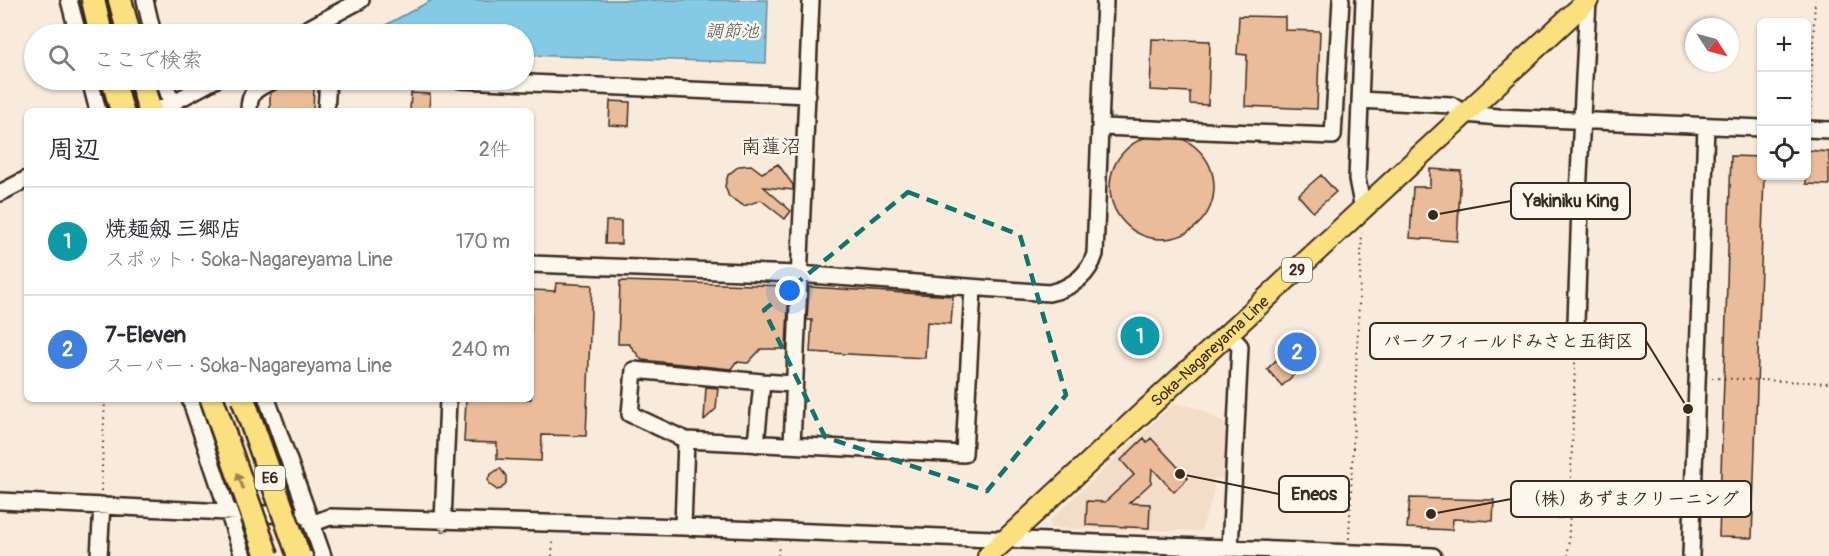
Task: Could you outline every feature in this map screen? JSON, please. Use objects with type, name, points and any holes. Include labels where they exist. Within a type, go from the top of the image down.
[{"type":"highway","points":[[93,0],[99,24]]},
{"type":"highway","points":[[120,0],[126,24]]},
{"type":"highway","points":[[116,90],[121,108]]},
{"type":"highway","points":[[144,90],[149,108]]},
{"type":"highway","name":"E6","points":[[213,402],[267,556]]},
{"type":"highway","name":"E6","points":[[244,402],[299,556]]},
{"type":"main road","name":"Soka-Nagareyama Line","points":[[988,556],[1005,546],[1363,208],[1588,0]]},
{"type":"street","points":[[69,0],[75,24]]},
{"type":"street","points":[[145,0],[151,24]]},
{"type":"street","points":[[314,24],[345,4],[361,0]]},
{"type":"street","points":[[792,445],[811,0]]},
{"type":"street","points":[[534,264],[798,274],[1049,293],[1070,286],[1092,265],[1095,254],[1102,127],[1105,0]]},
{"type":"street","points":[[1102,127],[1333,136],[1341,0]]},
{"type":"street","points":[[1363,208],[1357,179],[1364,0]]},
{"type":"street","points":[[1576,323],[1580,206],[1578,195],[1588,0]]},
{"type":"street","points":[[534,83],[808,95]]},
{"type":"street","points":[[93,90],[97,108]]},
{"type":"street","points":[[167,90],[173,107],[199,90]]},
{"type":"street","points":[[249,108],[249,98],[254,90]]},
{"type":"street","points":[[326,108],[327,90]]},
{"type":"street","points":[[1360,100],[1451,105],[1466,114],[1583,122],[1757,128]]},
{"type":"street","points":[[1691,556],[1706,126]]},
{"type":"street","points":[[1811,129],[1829,130]]},
{"type":"street","points":[[0,193],[24,181]]},
{"type":"street","points":[[794,384],[634,369],[630,414],[686,440],[964,454],[973,288]]},
{"type":"street","points":[[1229,334],[1240,346],[1230,549]]},
{"type":"street","points":[[756,444],[762,382]]},
{"type":"street","points":[[191,402],[243,556]]},
{"type":"street","points":[[268,402],[323,556]]},
{"type":"street","points":[[442,522],[448,402]]},
{"type":"street","points":[[683,527],[686,440]]},
{"type":"street","points":[[0,501],[215,510],[310,520],[326,517],[683,527],[1005,546],[1230,549],[1433,556]]},
{"type":"street","points":[[99,556],[102,505]]},
{"type":"path","points":[[1808,126],[1815,0]]},
{"type":"path","points":[[1348,553],[1363,208]]},
{"type":"path","points":[[1568,556],[1576,323]]},
{"type":"path","points":[[1697,378],[1829,383]]},
{"type":"path","points":[[101,488],[105,402]]},
{"type":"path","points":[[552,556],[554,524]]},
{"type":"highlighted area","points":[[908,192],[1020,235],[1066,395],[987,491],[825,437],[764,310]]},
{"type":"shaded area","points":[[1174,403],[1201,409],[1230,427],[1227,479],[1215,478],[1213,496],[1201,531],[1051,528],[1049,521]]},
{"type":"water","name":"調節池","points":[[432,0],[768,0],[766,63],[534,55],[534,24],[388,24]]},
{"type":"building","points":[[1239,16],[1285,17],[1285,30],[1320,31],[1317,109],[1245,106],[1247,55],[1237,54]]},
{"type":"building","points":[[1152,39],[1210,41],[1208,105],[1190,104],[1190,92],[1150,90]]},
{"type":"building","points":[[276,90],[314,90],[313,108],[270,108],[270,93]]},
{"type":"building","points":[[411,93],[430,94],[429,108],[410,108]]},
{"type":"building","points":[[610,101],[630,102],[629,126],[609,125]]},
{"type":"building","points":[[1162,135],[1182,139],[1199,150],[1210,167],[1214,187],[1210,207],[1199,224],[1182,235],[1162,239],[1142,235],[1125,224],[1114,207],[1110,187],[1114,167],[1125,150],[1142,139]]},
{"type":"building","points":[[1811,150],[1829,152],[1829,185],[1806,184],[1806,180],[1811,180]]},
{"type":"building","points":[[1731,156],[1757,157],[1757,180],[1764,180],[1752,538],[1719,537]]},
{"type":"building","points":[[778,164],[793,185],[793,190],[764,187],[791,211],[785,219],[761,200],[744,206],[729,197],[725,186],[728,175],[739,166],[751,165],[762,173]]},
{"type":"building","points":[[1430,169],[1461,171],[1457,241],[1410,238],[1413,187],[1430,187]]},
{"type":"building","points":[[1321,175],[1336,192],[1313,212],[1298,195]]},
{"type":"building","points":[[606,221],[621,221],[621,244],[605,244]]},
{"type":"building","points":[[620,281],[789,286],[786,349],[761,349],[748,363],[736,362],[731,369],[642,360],[629,344],[618,344]]},
{"type":"building","points":[[556,283],[592,285],[586,436],[542,435],[541,461],[497,459],[497,443],[464,442],[466,402],[534,402],[534,290],[555,291]]},
{"type":"building","points":[[809,287],[953,296],[951,324],[927,322],[925,358],[810,352],[812,320],[807,320]]},
{"type":"building","points":[[1132,321],[1150,322],[1149,350],[1131,350]]},
{"type":"building","points":[[1297,340],[1313,357],[1282,386],[1267,369]]},
{"type":"building","points":[[706,387],[718,388],[716,409],[704,420]]},
{"type":"building","points":[[1144,438],[1147,442],[1151,438],[1188,478],[1174,492],[1152,468],[1151,483],[1129,503],[1150,504],[1149,528],[1086,525],[1087,501],[1105,502],[1134,475],[1121,460]]},
{"type":"building","points":[[500,468],[506,476],[506,483],[497,490],[489,484],[488,479]]},
{"type":"building","points":[[1410,498],[1494,500],[1493,521],[1453,519],[1452,530],[1407,528]]},
{"type":"building","points":[[1517,498],[1563,499],[1562,518],[1516,517]]},
{"type":"place","name":"Yakiniku King","points":[[1433,215]]},
{"type":"place","name":"焼麺劔 三郷店","points":[[1140,336]]},
{"type":"place","name":"7-Eleven","points":[[1297,352]]},
{"type":"place","name":"パークフィールドみさと五街区","points":[[1688,409]]},
{"type":"place","name":"Eneos","points":[[1180,474]]},
{"type":"place","name":"（株）あずまクリーニング","points":[[1431,514]]},
{"type":"district","name":"南蓮沼","points":[[771,146]]}]
